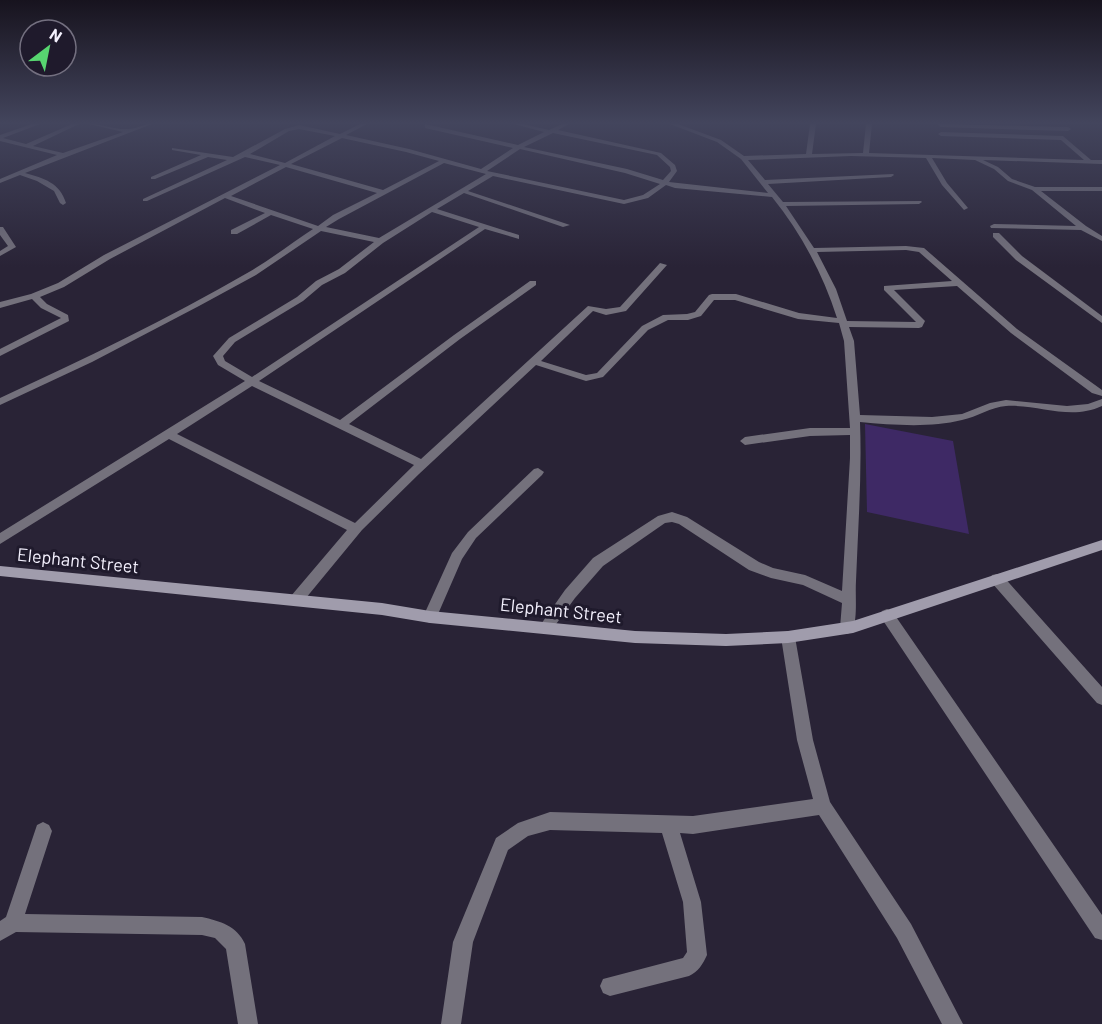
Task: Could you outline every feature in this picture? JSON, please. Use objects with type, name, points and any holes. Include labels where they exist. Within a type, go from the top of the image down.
[{"type":"main road","name":"Elephant Street","points":[[1,569],[382,609],[430,617],[662,639],[726,640],[788,637],[848,628],[1101,547]]},
{"type":"street","points":[[0,181],[21,172]]},
{"type":"street","points":[[153,178],[167,172]]},
{"type":"street","points":[[145,200],[206,172]]},
{"type":"street","points":[[0,305],[34,296],[62,285],[107,257],[270,172]]},
{"type":"street","points":[[312,172],[382,192]]},
{"type":"street","points":[[0,402],[89,360],[253,273],[322,227],[422,172]]},
{"type":"street","points":[[482,172],[624,202],[644,198],[664,183],[673,172]]},
{"type":"street","points":[[629,172],[664,183],[771,195]]},
{"type":"street","points":[[753,172],[781,204],[812,250],[832,289],[843,322],[852,363],[856,458],[848,628]]},
{"type":"street","points":[[937,172],[964,208]]},
{"type":"street","points":[[999,172],[1010,180],[1034,189],[1083,228],[1102,239]]},
{"type":"street","points":[[0,174],[16,174],[51,184],[62,196],[63,203]]},
{"type":"street","points":[[421,464],[253,382],[218,360],[225,345],[300,299],[319,283],[342,271],[380,241],[491,174]]},
{"type":"street","points":[[761,182],[891,175]]},
{"type":"street","points":[[1034,189],[1102,189]]},
{"type":"street","points":[[463,191],[566,225]]},
{"type":"street","points":[[225,196],[305,225],[380,241]]},
{"type":"street","points":[[781,204],[919,202]]},
{"type":"street","points":[[432,210],[516,237]]},
{"type":"street","points":[[234,231],[272,212]]},
{"type":"street","points":[[0,539],[253,382],[484,227]]},
{"type":"street","points":[[1083,228],[995,231],[1019,258],[1102,320]]},
{"type":"street","points":[[0,229],[12,247],[0,254]]},
{"type":"street","points":[[812,250],[906,248],[921,250],[1014,331],[1096,391],[1102,393]]},
{"type":"street","points":[[296,600],[356,529],[421,464],[535,362],[591,308],[618,312],[663,265]]},
{"type":"street","points":[[342,424],[457,336],[533,283]]},
{"type":"street","points":[[535,362],[586,378],[600,375],[645,328],[666,317],[688,317],[698,314],[712,297],[736,297],[798,316],[843,322],[919,325],[921,321],[887,288],[960,284]]},
{"type":"street","points":[[0,353],[65,321],[65,317],[44,306],[34,296]]},
{"type":"street","points":[[855,418],[876,420],[957,418],[1005,403],[1061,410],[1087,408],[1102,402]]},
{"type":"street","points":[[745,441],[810,432],[855,431]]},
{"type":"street","points":[[170,435],[356,529]]},
{"type":"street","points":[[430,617],[457,557],[472,535],[538,472]]},
{"type":"street","points":[[546,627],[570,594],[598,562],[662,519],[672,517],[683,520],[754,566],[771,573],[805,580],[849,600]]},
{"type":"street","points":[[997,579],[1102,698]]},
{"type":"street","points":[[887,615],[1102,932]]},
{"type":"street","points":[[788,637],[805,740],[823,806],[904,931],[953,1024]]},
{"type":"street","points":[[451,1024],[462,942],[502,844],[524,829],[550,821],[597,820],[669,826],[718,823],[823,806]]},
{"type":"street","points":[[610,986],[689,966],[697,956],[692,902],[669,826]]},
{"type":"street","points":[[43,831],[7,927],[202,926],[220,930],[235,945],[248,1024]]},
{"type":"shaded area","points":[[865,424],[953,441],[969,534],[867,512]]}]
